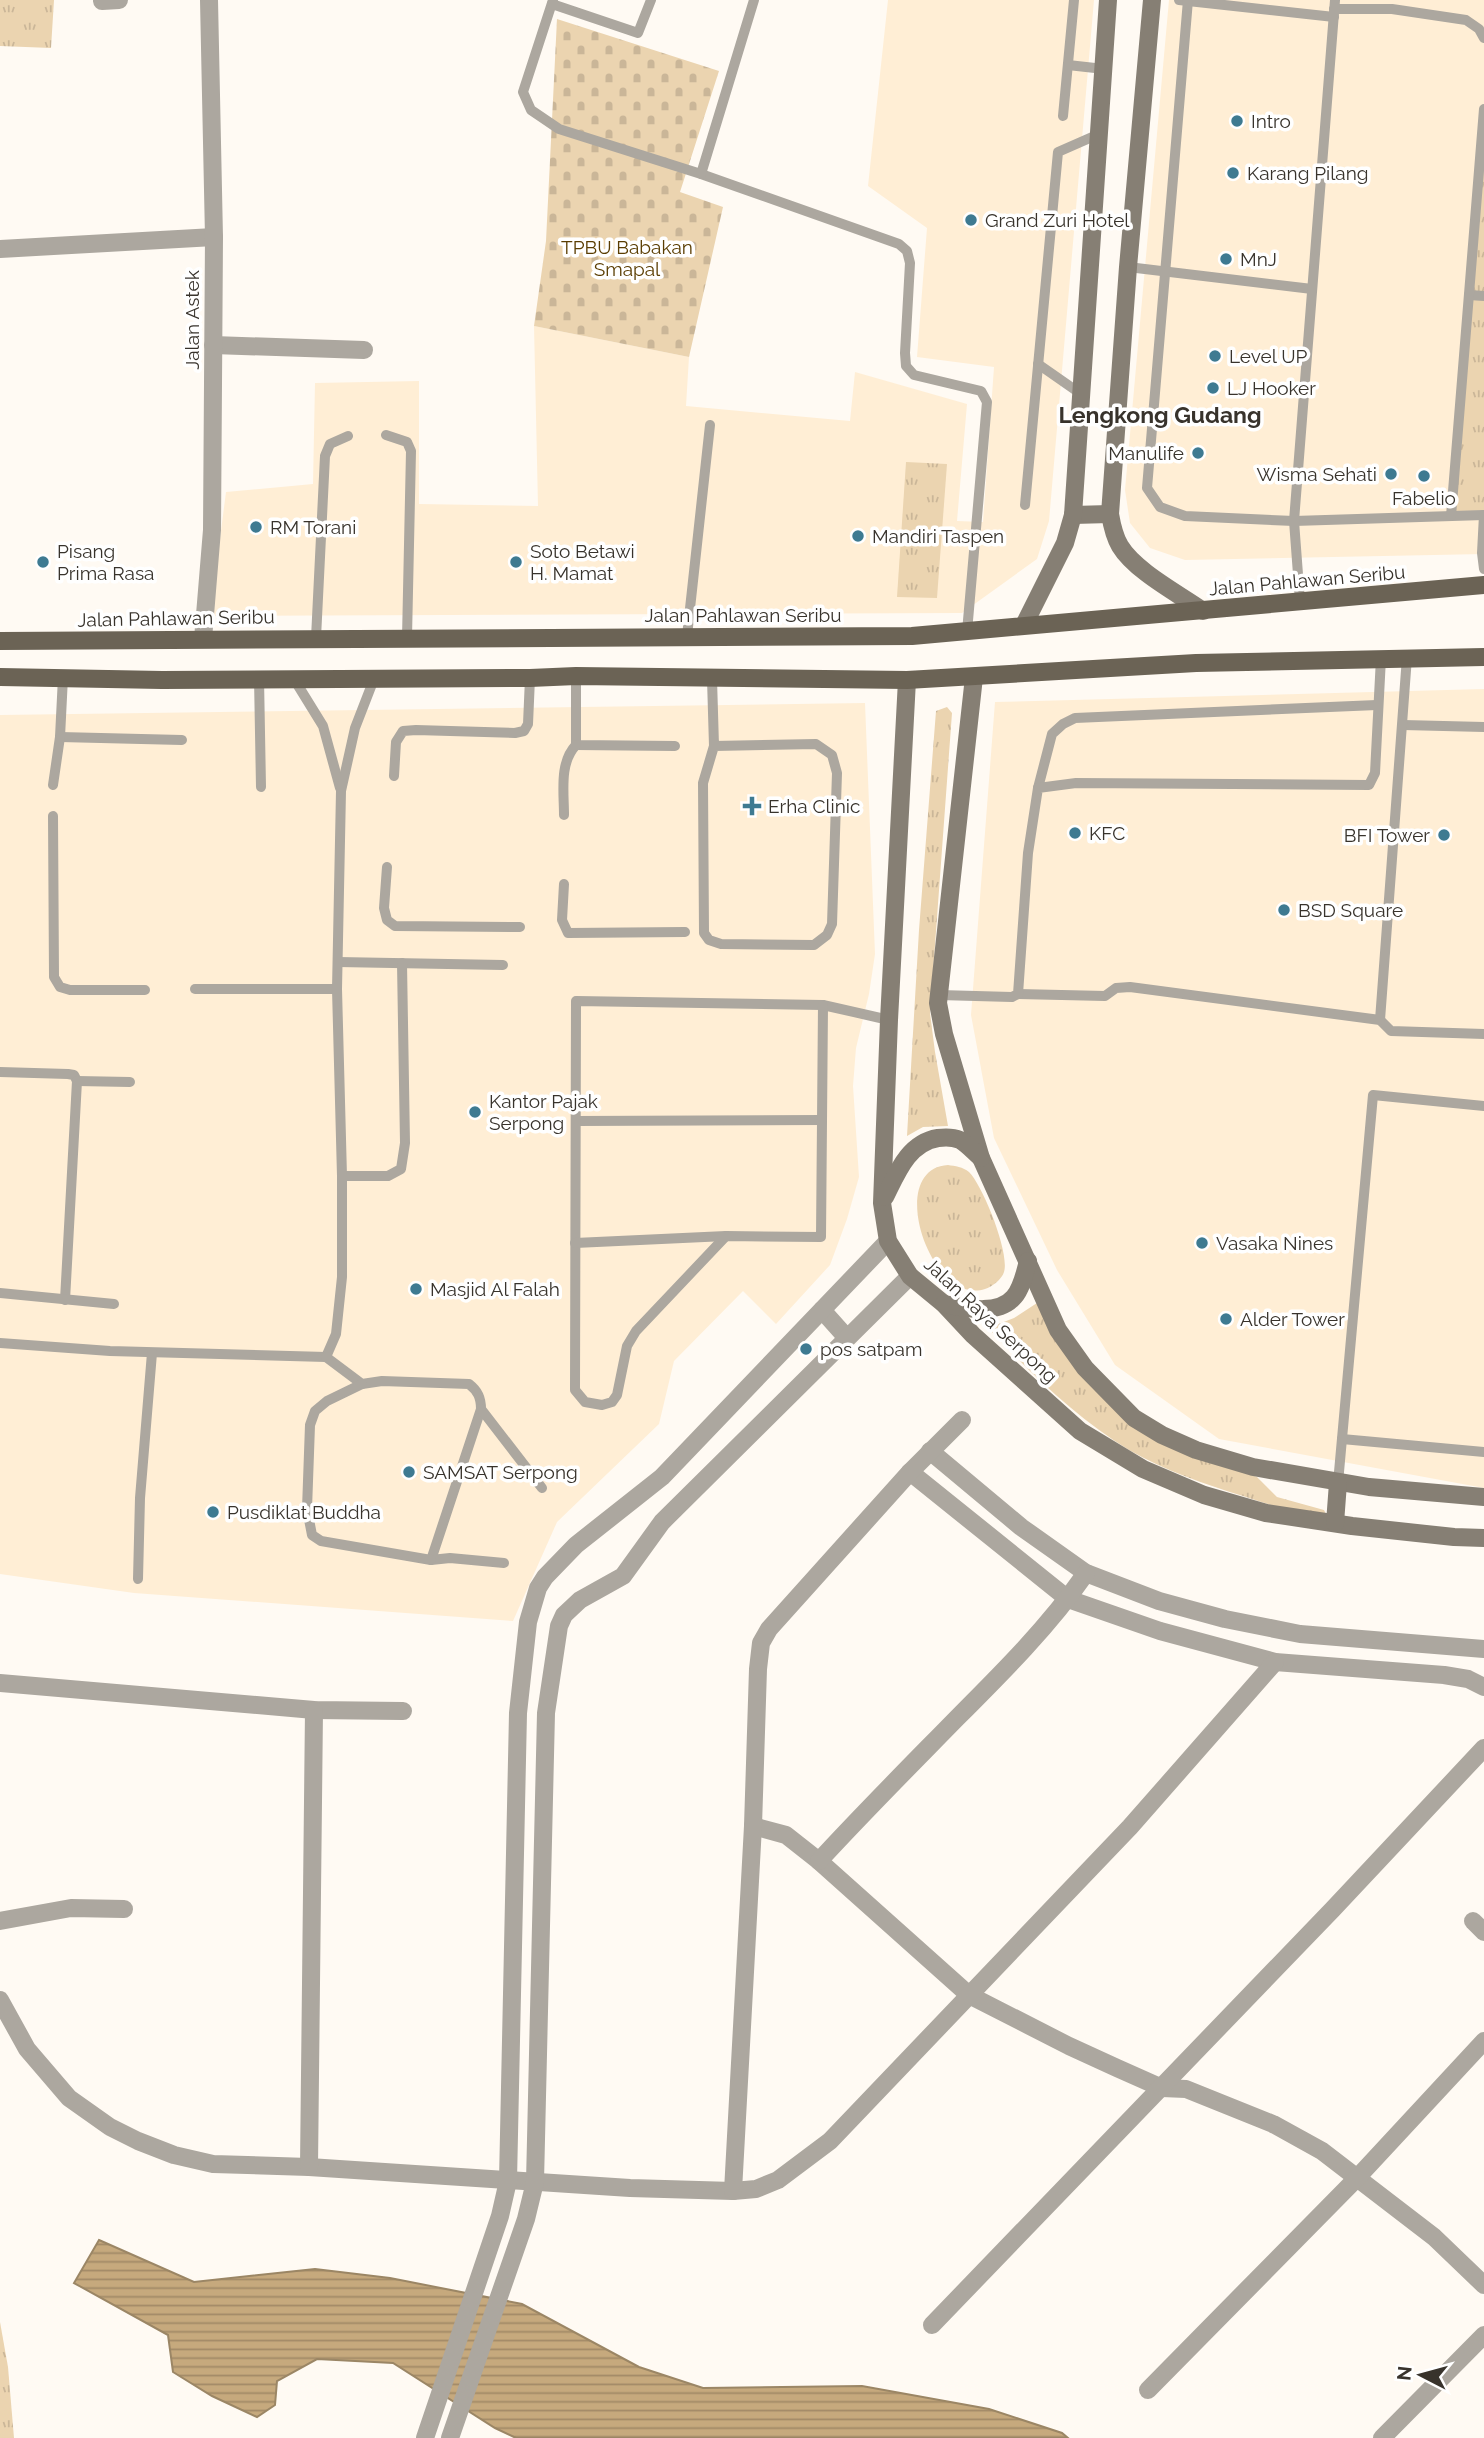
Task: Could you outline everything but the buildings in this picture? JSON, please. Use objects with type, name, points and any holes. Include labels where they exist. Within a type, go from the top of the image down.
[{"type":"main road","points":[[1024,625],[1065,543],[1073,515],[1108,0]]},
{"type":"main road","points":[[1152,0],[1128,267],[1110,514],[1117,540],[1133,562],[1203,611]]},
{"type":"main road","points":[[1073,515],[1110,514]]},
{"type":"main road","name":"Jalan Pahlawan Seribu","points":[[0,641],[912,636],[1484,585]]},
{"type":"main road","points":[[0,677],[162,680],[576,676],[907,680],[1196,663],[1484,657]]},
{"type":"main road","name":"Jalan Raya Serpong","points":[[974,677],[938,1003],[944,1034],[981,1158],[1058,1330],[1085,1368],[1134,1418],[1163,1435],[1227,1461],[1338,1483],[1484,1497]]},
{"type":"main road","name":"Jalan Raya Serpong","points":[[907,680],[882,1203],[888,1241],[910,1276],[944,1304],[973,1335],[1080,1431],[1116,1454],[1167,1479],[1232,1504],[1266,1513],[1454,1537],[1484,1538]]},
{"type":"main road","points":[[882,1203],[905,1159],[919,1145],[929,1140],[948,1137],[959,1139],[981,1158]]},
{"type":"main road","points":[[944,1304],[983,1309],[1000,1307],[1014,1298],[1028,1261]]},
{"type":"main road","points":[[1335,1523],[1338,1483]]},
{"type":"street","points":[[102,1],[120,0]]},
{"type":"street","name":"Jalan Astek","points":[[203,639],[212,530],[214,237],[209,0]]},
{"type":"street","points":[[0,249],[214,237]]},
{"type":"street","points":[[213,345],[364,350]]},
{"type":"street","points":[[425,2438],[500,2216],[508,2181],[518,1713],[533,1601],[545,1577],[584,1539],[662,1477],[888,1241]]},
{"type":"street","points":[[450,2438],[526,2219],[535,2182],[546,1713],[559,1626],[568,1608],[622,1576],[662,1522],[910,1276]]},
{"type":"street","points":[[821,1310],[847,1338]]},
{"type":"street","points":[[733,2191],[761,1643],[769,1629],[910,1472],[962,1420]]},
{"type":"street","points":[[930,1451],[1021,1527],[1086,1573],[1159,1601],[1225,1619],[1300,1634],[1484,1648]]},
{"type":"street","points":[[910,1472],[1068,1599],[1160,1631],[1275,1662],[1444,1675],[1468,1679],[1484,1687]]},
{"type":"street","points":[[819,1861],[1024,1650],[1068,1599],[1086,1573]]},
{"type":"street","points":[[0,2000],[27,2049],[69,2098],[110,2127],[174,2155],[213,2164],[309,2167],[508,2181],[733,2191],[756,2189],[778,2179],[830,2141],[1130,1828],[1275,1662]]},
{"type":"street","points":[[0,1683],[314,1710],[402,1711]]},
{"type":"street","points":[[309,2167],[314,1710]]},
{"type":"street","points":[[932,2325],[1484,1748]]},
{"type":"street","points":[[753,1826],[786,1835],[819,1861],[969,1995],[1069,2046],[1161,2088],[1186,2089],[1273,2124],[1322,2151],[1434,2237],[1484,2285]]},
{"type":"street","points":[[0,1921],[71,1908],[124,1909]]},
{"type":"street","points":[[1148,2390],[1356,2179],[1484,2041]]},
{"type":"street","points":[[1382,2438],[1484,2335]]},
{"type":"lane","points":[[650,0],[638,33],[552,2],[523,92],[530,110],[559,129],[701,174],[899,244],[908,251],[910,263],[906,366],[914,375],[981,391],[987,402],[967,632]]},
{"type":"lane","points":[[701,174],[754,0]]},
{"type":"lane","points":[[1063,116],[1074,0]]},
{"type":"lane","points":[[1179,0],[1334,9],[1392,9],[1466,20],[1479,29],[1484,38]]},
{"type":"lane","points":[[1188,0],[1147,488],[1160,507],[1185,516],[1294,521],[1484,515],[1484,569]]},
{"type":"lane","points":[[1300,601],[1294,521],[1334,9]]},
{"type":"lane","points":[[1068,65],[1104,69]]},
{"type":"lane","points":[[1451,516],[1484,109]]},
{"type":"lane","points":[[1024,505],[1058,152],[1099,134]]},
{"type":"lane","points":[[1128,267],[1312,289]]},
{"type":"lane","points":[[1469,295],[1484,296]]},
{"type":"lane","points":[[1038,364],[1082,394]]},
{"type":"lane","points":[[687,636],[710,425]]},
{"type":"lane","points":[[386,435],[407,442],[411,451],[407,638]]},
{"type":"lane","points":[[316,638],[325,456],[330,444],[348,436]]},
{"type":"lane","points":[[1380,1020],[1407,657]]},
{"type":"lane","points":[[1038,788],[1076,783],[1369,785],[1375,773],[1381,658]]},
{"type":"lane","points":[[564,815],[564,774],[568,753],[576,745],[576,676]]},
{"type":"lane","points":[[53,785],[60,737],[63,677]]},
{"type":"lane","points":[[259,678],[261,787]]},
{"type":"lane","points":[[394,776],[396,743],[403,731],[524,731],[528,724],[530,678]]},
{"type":"lane","points":[[712,678],[713,746],[703,783],[704,933],[709,940],[721,944],[814,945],[827,935],[832,923],[837,773],[832,755],[816,744],[713,746]]},
{"type":"lane","points":[[294,679],[323,726],[341,791]]},
{"type":"lane","points":[[326,1357],[336,1334],[342,1277],[337,989],[341,791],[355,728],[374,679]]},
{"type":"lane","points":[[1018,994],[1028,853],[1038,788],[1052,734],[1063,724],[1075,718],[1377,705]]},
{"type":"lane","points":[[1403,725],[1484,727]]},
{"type":"lane","points":[[60,737],[182,740]]},
{"type":"lane","points":[[576,745],[675,746]]},
{"type":"lane","points":[[53,816],[54,977],[60,987],[70,990],[145,990]]},
{"type":"lane","points":[[387,867],[383,908],[387,920],[395,926],[520,927]]},
{"type":"lane","points":[[564,884],[562,920],[568,933],[685,932]]},
{"type":"lane","points":[[338,956],[402,963],[503,965]]},
{"type":"lane","points":[[342,1176],[388,1176],[401,1169],[405,1143],[402,963]]},
{"type":"lane","points":[[939,995],[1105,996],[1116,988],[1130,987],[1380,1020],[1391,1031],[1484,1034]]},
{"type":"lane","points":[[195,989],[337,989]]},
{"type":"lane","points":[[726,1236],[636,1331],[627,1346],[617,1395],[612,1402],[603,1405],[585,1402],[575,1390],[576,1001],[823,1004],[889,1020]]},
{"type":"lane","points":[[575,1243],[726,1236],[821,1237],[823,1004]]},
{"type":"lane","points":[[0,1072],[68,1074],[74,1075],[77,1081],[65,1300]]},
{"type":"lane","points":[[77,1081],[130,1082]]},
{"type":"lane","points":[[1338,1483],[1373,1095],[1484,1106]]},
{"type":"lane","points":[[576,1121],[822,1120]]},
{"type":"lane","points":[[0,1293],[114,1304]]},
{"type":"lane","points":[[0,1343],[152,1353],[326,1357],[362,1384]]},
{"type":"lane","points":[[138,1579],[140,1498],[152,1353]]},
{"type":"lane","points":[[431,1560],[481,1409],[480,1396],[469,1384],[382,1381],[362,1384],[327,1401],[315,1411],[310,1425],[307,1509],[312,1535],[321,1541],[431,1560],[450,1558],[504,1563]]},
{"type":"lane","points":[[481,1409],[542,1488]]},
{"type":"lane","points":[[1342,1439],[1484,1452]]},
{"type":"shaded area","points":[[888,0],[1094,0],[1049,521],[1037,559],[962,613],[210,616],[226,492],[313,484],[315,383],[419,381],[419,504],[538,506],[534,326],[689,357],[686,406],[850,421],[855,372],[967,404],[957,521],[983,522],[994,367],[917,357],[927,228],[868,186]]},
{"type":"shaded area","points":[[1169,0],[1484,0],[1484,554],[1185,560],[1150,548],[1130,523],[1125,490]]},
{"type":"shaded area","points":[[1484,689],[1484,1488],[1219,1439],[1115,1365],[1057,1270],[994,1138],[971,1015],[995,702]]},
{"type":"shaded area","points":[[865,703],[875,954],[856,1048],[853,1086],[859,1177],[830,1265],[776,1324],[743,1291],[674,1361],[659,1424],[557,1522],[513,1621],[134,1593],[0,1574],[0,715]]},
{"type":"shaded area","points":[[99,2240],[194,2282],[315,2269],[390,2278],[522,2304],[639,2367],[703,2388],[862,2386],[989,2409],[1062,2433],[1068,2438],[516,2438],[495,2428],[393,2363],[317,2359],[277,2381],[275,2405],[257,2417],[212,2396],[173,2372],[168,2335],[74,2283]]},
{"type":"green space","points":[[0,0],[54,0],[51,48],[0,46]]},
{"type":"green space","name":"TPBU Babakan Smapal","points":[[557,19],[719,71],[680,192],[723,207],[689,357],[534,326],[546,241]]},
{"type":"green space","points":[[1484,109],[1484,515],[1451,516]]},
{"type":"green space","points":[[906,462],[947,464],[937,598],[897,597]]},
{"type":"green space","points":[[947,707],[952,713],[930,1013],[948,1126],[923,1127],[907,1136],[936,711]]},
{"type":"green space","points":[[948,1165],[964,1169],[975,1180],[988,1205],[999,1236],[1005,1263],[1004,1272],[996,1282],[985,1289],[965,1289],[947,1278],[933,1259],[922,1235],[917,1211],[919,1189],[929,1172]]},
{"type":"green space","points":[[1037,1303],[1075,1365],[1183,1450],[1257,1477],[1277,1497],[1324,1510],[1326,1514],[1273,1506],[1184,1476],[1129,1450],[1092,1425],[1039,1380],[992,1332],[996,1325],[1014,1318]]},
{"type":"green space","points":[[0,2322],[8,2367],[14,2438],[0,2438]]},
{"type":"place","name":"Intro","points":[[1237,121]]},
{"type":"place","name":"Karang Pilang","points":[[1233,173]]},
{"type":"place","name":"Grand Zuri Hotel","points":[[971,220]]},
{"type":"place","name":"MnJ","points":[[1226,259]]},
{"type":"place","name":"Level UP","points":[[1215,356]]},
{"type":"place","name":"LJ Hooker","points":[[1213,388]]},
{"type":"place","name":"Manulife","points":[[1198,453]]},
{"type":"place","name":"Wisma Sehati","points":[[1391,474]]},
{"type":"place","name":"Fabelio","points":[[1424,476]]},
{"type":"place","name":"RM Torani","points":[[256,527]]},
{"type":"place","name":"Mandiri Taspen","points":[[858,536]]},
{"type":"place","name":"Pisang Prima Rasa","points":[[43,562]]},
{"type":"place","name":"Soto Betawi H. Mamat","points":[[516,562]]},
{"type":"place","name":"Erha Clinic","points":[[752,806]]},
{"type":"place","name":"KFC","points":[[1075,833]]},
{"type":"place","name":"BFI Tower","points":[[1444,835]]},
{"type":"place","name":"BSD Square","points":[[1284,910]]},
{"type":"place","name":"Kantor Pajak Serpong","points":[[475,1112]]},
{"type":"place","name":"Vasaka Nines","points":[[1202,1243]]},
{"type":"place","name":"Masjid Al Falah","points":[[416,1289]]},
{"type":"place","name":"Alder Tower","points":[[1226,1319]]},
{"type":"place","name":"pos satpam","points":[[806,1349]]},
{"type":"place","name":"SAMSAT Serpong","points":[[409,1472]]},
{"type":"place","name":"Pusdiklat Buddha","points":[[213,1512]]},
{"type":"district","name":"Lengkong Gudang","points":[[1160,415]]}]
